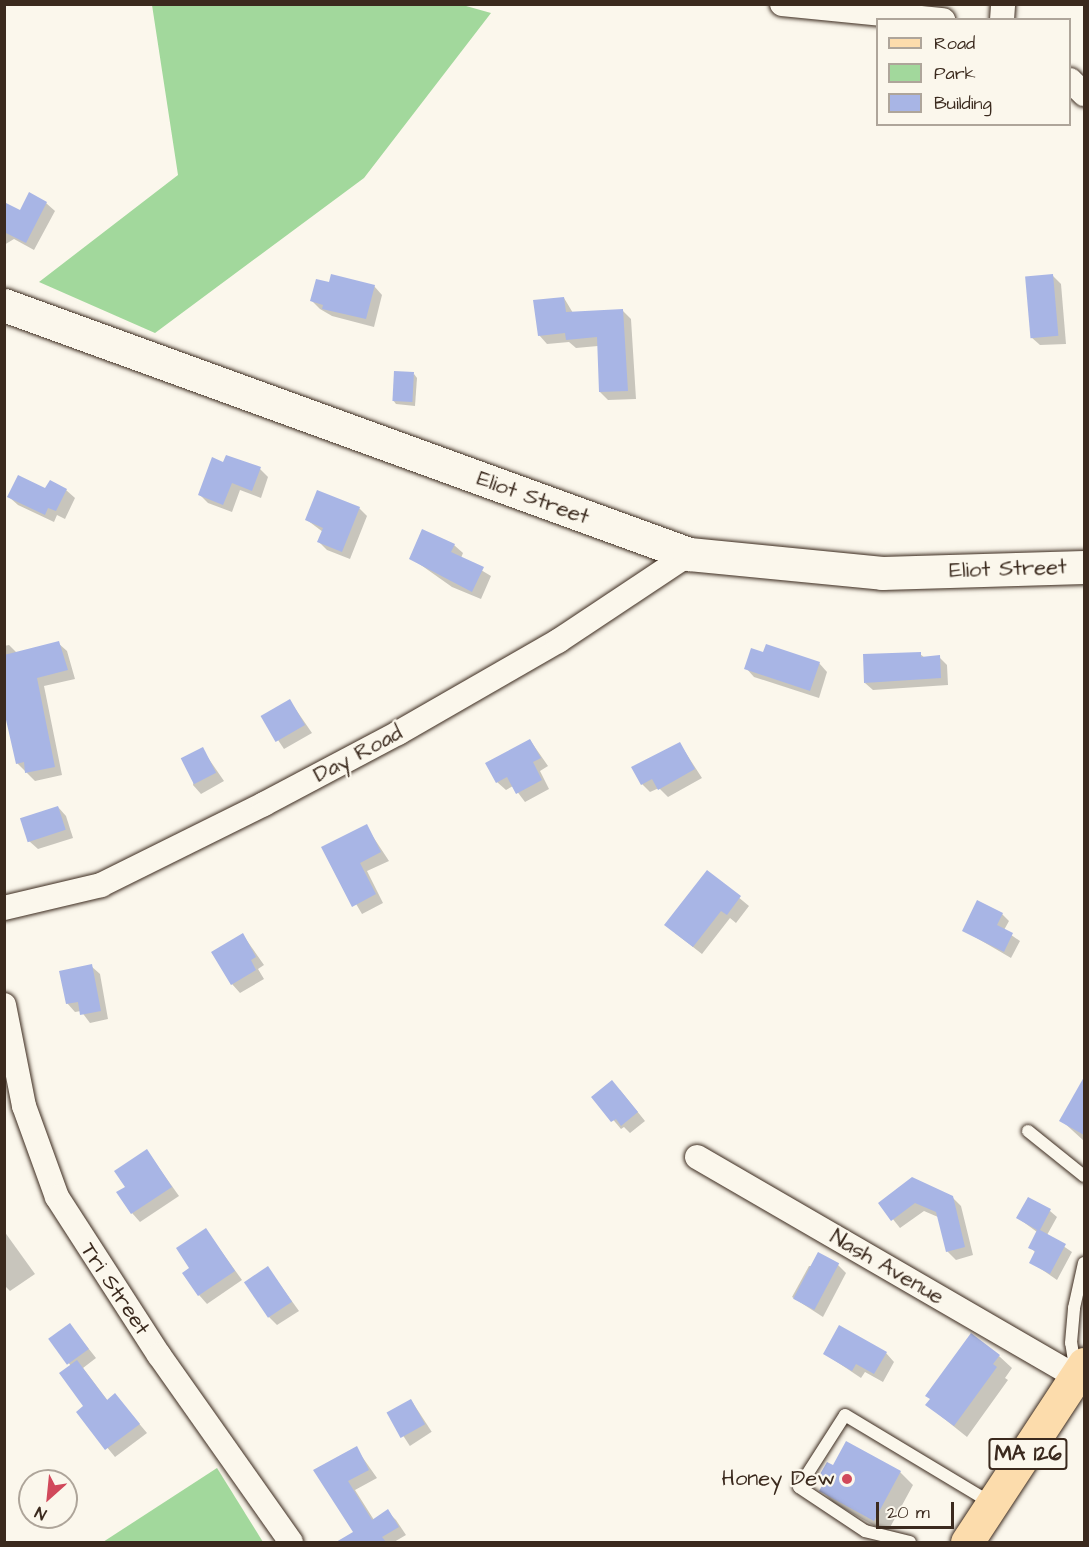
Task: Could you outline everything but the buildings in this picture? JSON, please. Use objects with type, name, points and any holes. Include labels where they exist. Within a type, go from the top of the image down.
[{"type":"main road","name":"MA 126","points":[[968,1542],[1080,1371]]},
{"type":"street","points":[[782,4],[923,18]]},
{"type":"street","points":[[1071,81],[1084,94]]},
{"type":"street","name":"Eliot Street","points":[[5,307],[689,555],[882,573],[1084,567]]},
{"type":"street","name":"Day Road","points":[[4,908],[101,885],[264,804],[398,733],[558,641],[689,555]]},
{"type":"street","name":"Tri Street","points":[[4,1005],[24,1106],[57,1197],[159,1355],[291,1542]]},
{"type":"street","name":"Nash Avenue","points":[[697,1158],[1080,1371]]},
{"type":"lane","points":[[1028,1131],[1084,1176]]},
{"type":"lane","points":[[1080,1371],[1073,1320],[1084,1263]]},
{"type":"lane","points":[[910,1542],[865,1531],[799,1487],[845,1415],[993,1505]]},
{"type":"green space","points":[[459,4],[491,13],[364,178],[155,333],[39,282],[178,175],[152,5]]},
{"type":"green space","points":[[217,1468],[263,1542],[103,1542]]},
{"type":"place","name":"Honey Dew","points":[[847,1479]]}]
